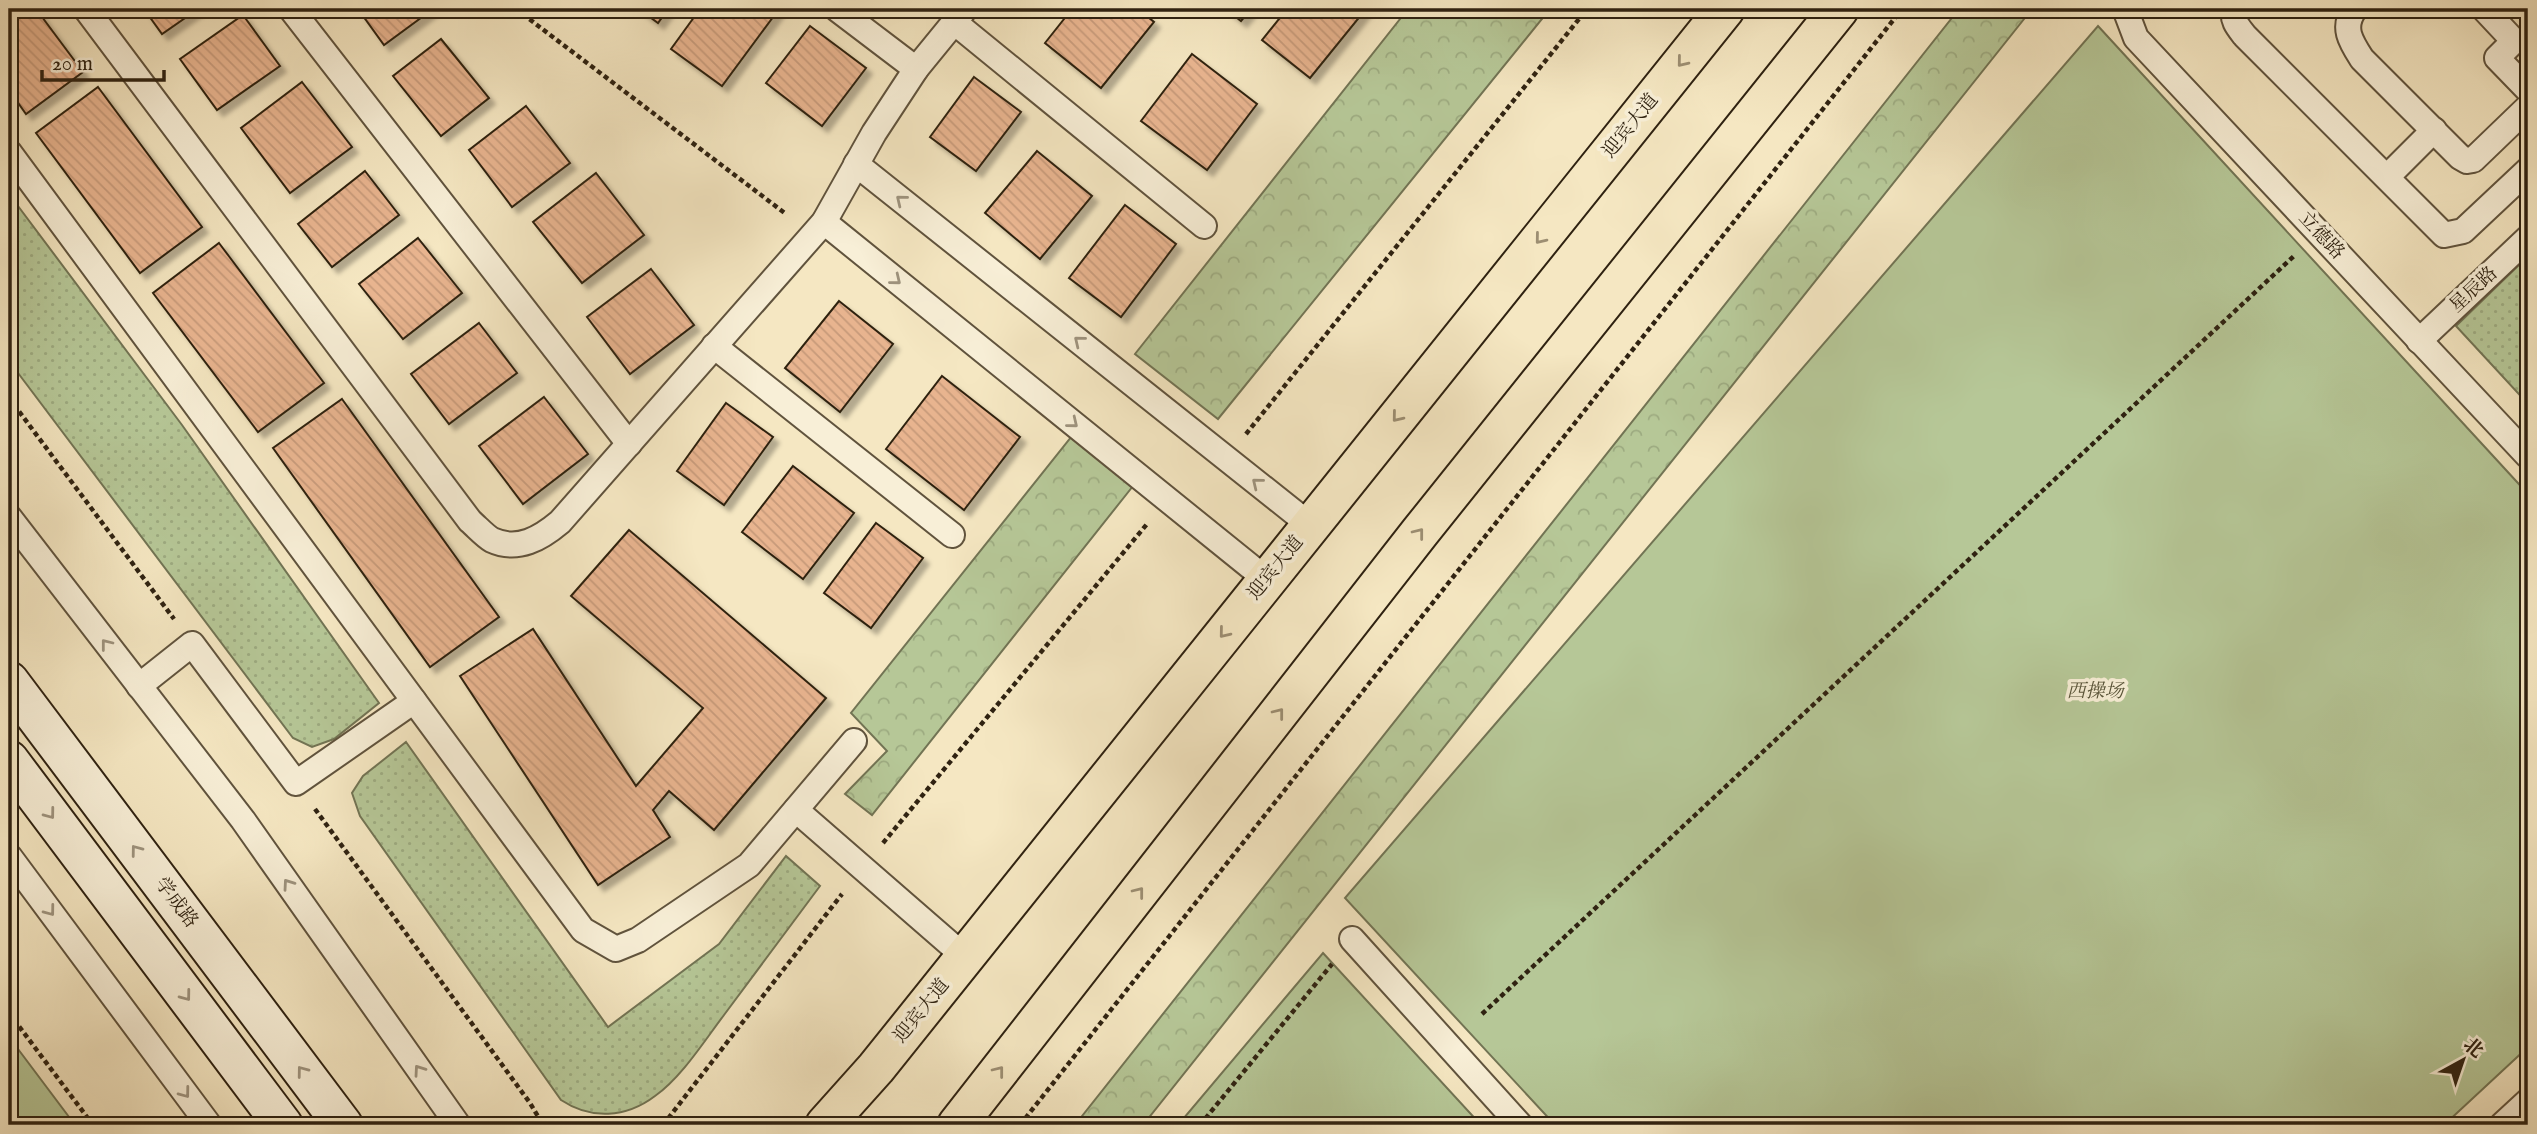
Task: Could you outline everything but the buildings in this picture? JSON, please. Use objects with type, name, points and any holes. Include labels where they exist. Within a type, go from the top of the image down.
[{"type":"highway","name":"迎宾大道","points":[[825,1125],[876,1068],[1725,9]]},
{"type":"highway","points":[[958,1125],[1420,532],[1839,9]]},
{"type":"main road","name":"学成路","points":[[9,681],[343,1125]]},
{"type":"main road","points":[[9,760],[283,1125]]},
{"type":"main road","points":[[811,1125],[876,1068]]},
{"type":"lane","points":[[86,9],[470,521],[492,540],[518,545],[543,537],[560,522],[818,228],[916,69],[959,15],[1204,226]]},
{"type":"lane","points":[[291,9],[629,444]]},
{"type":"lane","points":[[837,9],[916,69]]},
{"type":"lane","name":"立德路","points":[[2124,9],[2136,38],[2528,456]]},
{"type":"lane","points":[[2234,9],[2233,16],[2237,26],[2245,36],[2444,235],[2463,231],[2528,170]]},
{"type":"lane","points":[[2355,9],[2348,18],[2347,29],[2362,59],[2467,161],[2473,160],[2528,107]]},
{"type":"lane","points":[[2484,9],[2521,42],[2497,58],[2528,90]]},
{"type":"lane","points":[[2387,177],[2434,130]]},
{"type":"lane","points":[[9,152],[583,930],[616,949],[638,940],[749,864],[855,741]]},
{"type":"lane","points":[[856,164],[1310,526]]},
{"type":"lane","points":[[818,228],[1168,499],[1267,580]]},
{"type":"lane","name":"星辰路","points":[[2419,341],[2528,239]]},
{"type":"lane","points":[[714,346],[952,535]]},
{"type":"lane","points":[[9,517],[243,820],[458,1125]]},
{"type":"lane","points":[[139,686],[192,644],[296,783],[414,701]]},
{"type":"lane","points":[[796,810],[965,957]]},
{"type":"lane","points":[[9,856],[209,1125]]},
{"type":"lane","points":[[1352,939],[1520,1125]]},
{"type":"lane","points":[[2502,1125],[2528,1101]]},
{"type":"path","points":[[516,9],[818,228]]},
{"type":"path","points":[[1226,459],[1587,9]]},
{"type":"path","points":[[1020,1125],[1902,9]]},
{"type":"path","points":[[1482,1014],[2318,233]]},
{"type":"path","points":[[9,398],[192,644]]},
{"type":"path","points":[[663,1125],[863,868],[1168,499]]},
{"type":"path","points":[[296,783],[522,1092],[543,1125]]},
{"type":"path","points":[[1200,1125],[1352,939]]},
{"type":"path","points":[[9,1013],[93,1125]]},
{"type":"green space","points":[[1408,9],[1550,9],[1218,419],[1135,354]]},
{"type":"green space","points":[[1959,9],[2032,9],[1143,1125],[1075,1125]]},
{"type":"green space","name":"西操场","points":[[2098,26],[2528,494],[2528,1047],[2444,1125],[1555,1125],[1345,898]]},
{"type":"green space","points":[[9,194],[182,425],[379,703],[334,739],[312,747],[293,738],[9,361]]},
{"type":"green space","points":[[2524,260],[2528,265],[2528,404],[2456,326]]},
{"type":"green space","points":[[1072,436],[1133,486],[872,815],[845,794],[887,751],[851,713]]},
{"type":"green space","points":[[406,742],[608,1027],[719,944],[786,856],[820,886],[692,1058],[665,1088],[632,1109],[608,1114],[584,1111],[561,1100],[360,816],[352,793],[363,776]]},
{"type":"green space","points":[[1323,953],[1481,1125],[1178,1125]]},
{"type":"green space","points":[[9,1037],[75,1125],[9,1125]]}]
